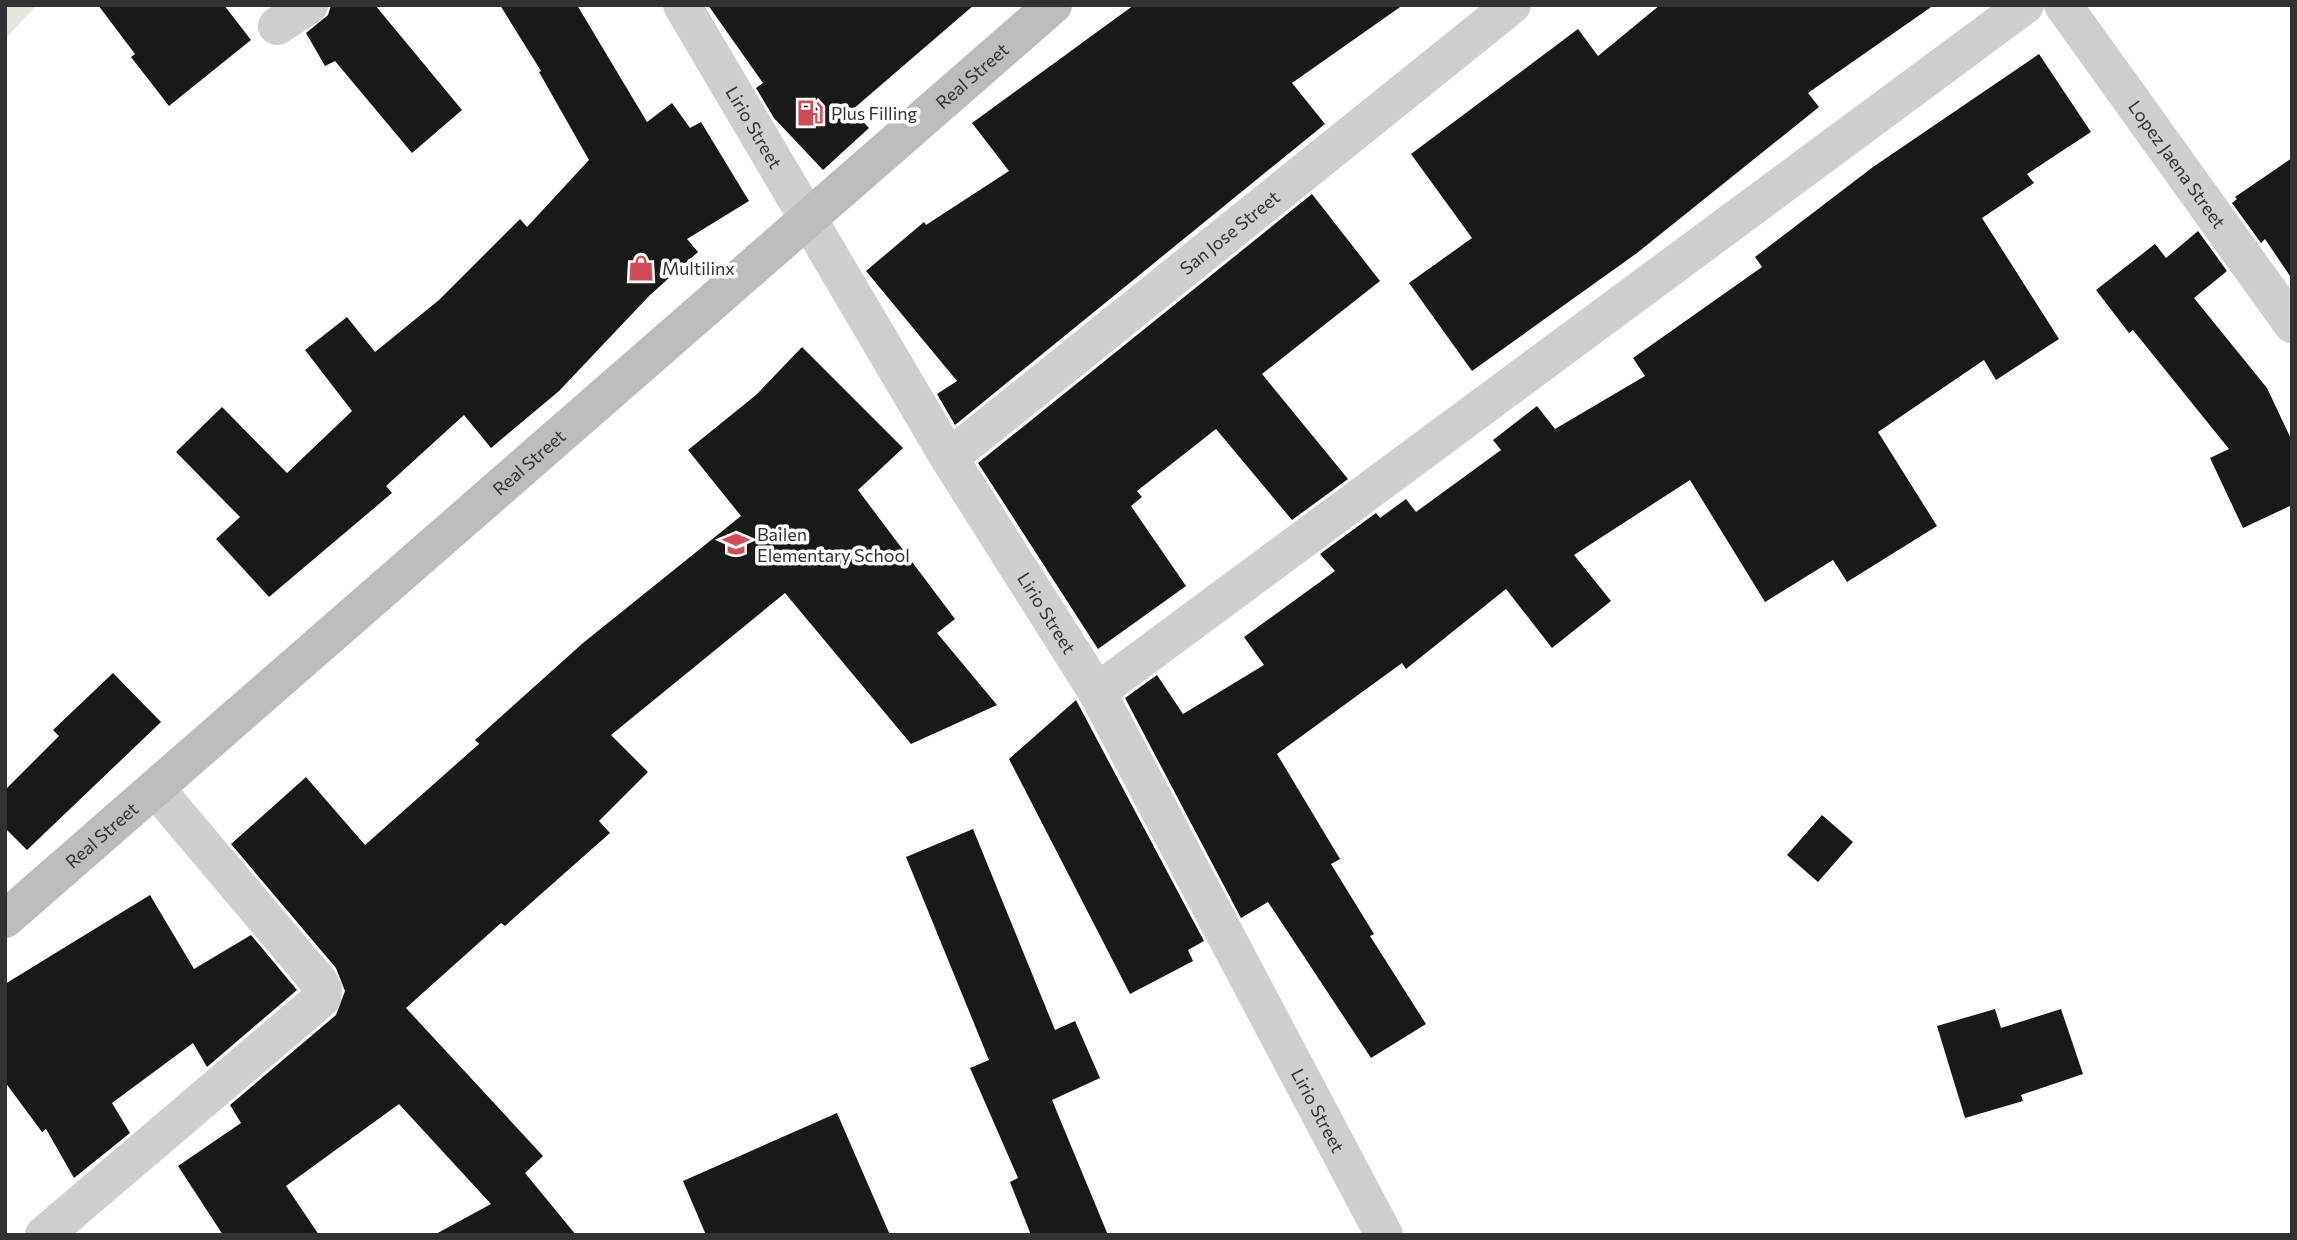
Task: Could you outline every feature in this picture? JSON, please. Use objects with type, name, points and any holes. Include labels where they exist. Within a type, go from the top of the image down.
[{"type":"main road","name":"Real Street","points":[[5,919],[1053,5]]},
{"type":"street","points":[[277,26],[309,5]]},
{"type":"street","name":"Lirio Street","points":[[682,5],[806,220],[949,458],[1097,692],[1384,1235]]},
{"type":"street","name":"San Jose Street","points":[[949,458],[1512,5]]},
{"type":"street","points":[[1097,692],[2025,5]]},
{"type":"street","name":"Lopez Jaena Street","points":[[2063,5],[2292,324]]},
{"type":"street","points":[[44,1235],[322,998],[323,989],[319,982],[155,788]]},
{"type":"shaded area","points":[[5,5],[37,5],[5,39]]},
{"type":"building","points":[[98,5],[224,5],[251,40],[169,106],[131,57],[135,54]]},
{"type":"building","points":[[331,5],[375,5],[462,110],[412,153],[335,61],[325,66],[306,33],[328,15]]},
{"type":"building","points":[[500,5],[577,5],[647,122],[672,103],[690,128],[701,122],[749,201],[687,239],[698,252],[650,295],[559,391],[491,448],[464,415],[386,486],[392,493],[269,597],[216,539],[240,517],[176,452],[222,407],[287,473],[352,411],[305,350],[347,317],[375,352],[439,300],[520,219],[527,227],[589,160],[539,72],[541,71]]},
{"type":"building","points":[[708,5],[974,5],[852,110],[869,128],[823,170],[774,118],[756,88],[763,83]]},
{"type":"building","points":[[1134,5],[1403,5],[1292,83],[1325,124],[955,425],[937,394],[957,381],[866,271],[924,222],[926,225],[1009,171],[972,123]]},
{"type":"building","points":[[1660,5],[1934,5],[1808,93],[1819,107],[1637,253],[1472,371],[1409,283],[1472,238],[1411,154],[1578,29],[1598,56]]},
{"type":"building","points":[[2039,54],[2091,132],[2027,174],[2034,183],[1982,218],[2059,339],[1996,380],[1984,360],[1878,432],[1937,526],[1847,582],[1833,560],[1765,602],[1690,480],[1574,555],[1611,601],[1552,648],[1506,589],[1406,669],[1402,663],[1277,754],[1340,859],[1331,864],[1374,934],[1370,936],[1426,1024],[1371,1058],[1268,902],[1241,918],[1125,698],[1157,675],[1183,714],[1264,665],[1244,637],[1335,571],[1320,554],[1376,513],[1380,518],[1406,499],[1416,512],[1501,450],[1493,440],[1537,406],[1555,429],[1645,376],[1633,358],[1762,267],[1755,257],[1873,167]]},
{"type":"building","points":[[2292,158],[2292,279],[2265,239],[2261,243],[2232,203],[2237,199],[2235,197]]},
{"type":"building","points":[[1312,194],[1380,281],[1262,374],[1348,479],[1292,520],[1216,429],[1137,491],[1142,497],[1131,506],[1186,586],[1098,649],[978,463]]},
{"type":"building","points":[[2198,231],[2227,271],[2194,298],[2267,388],[2292,441],[2292,505],[2243,528],[2210,458],[2229,449],[2133,330],[2129,333],[2096,290],[2155,244],[2166,258]]},
{"type":"building","points":[[802,347],[903,448],[858,490],[955,619],[937,633],[997,705],[911,744],[785,593],[611,735],[648,772],[599,821],[610,833],[505,926],[501,923],[406,1008],[543,1156],[525,1173],[576,1235],[434,1235],[491,1204],[399,1104],[286,1186],[319,1235],[223,1235],[178,1166],[241,1123],[230,1105],[336,1015],[345,991],[336,968],[231,844],[306,777],[365,845],[479,744],[475,740],[583,643],[741,516],[688,450],[756,395]]},
{"type":"building","points":[[113,673],[161,722],[27,850],[5,828],[5,790],[59,736],[53,730]]},
{"type":"building","points":[[1076,700],[1204,941],[1188,950],[1193,961],[1130,994],[1009,759]]},
{"type":"building","points":[[1822,815],[1853,842],[1818,882],[1787,855]]},
{"type":"building","points":[[973,829],[1055,1030],[1075,1021],[1100,1078],[1052,1100],[1108,1235],[1031,1235],[1010,1182],[1018,1178],[970,1068],[989,1060],[906,857]]},
{"type":"building","points":[[150,895],[194,969],[251,935],[297,990],[207,1067],[193,1043],[112,1103],[130,1133],[74,1178],[46,1129],[42,1132],[5,1082],[5,984]]},
{"type":"building","points":[[1995,1009],[2001,1028],[2061,1009],[2083,1074],[2021,1095],[2023,1101],[1965,1118],[1937,1026]]},
{"type":"building","points":[[837,1113],[890,1235],[706,1235],[683,1181]]},
{"type":"place","name":"Plus Filling","points":[[810,113]]},
{"type":"place","name":"Multilinx","points":[[641,268]]},
{"type":"place","name":"Bailen Elementary School","points":[[736,544]]}]
